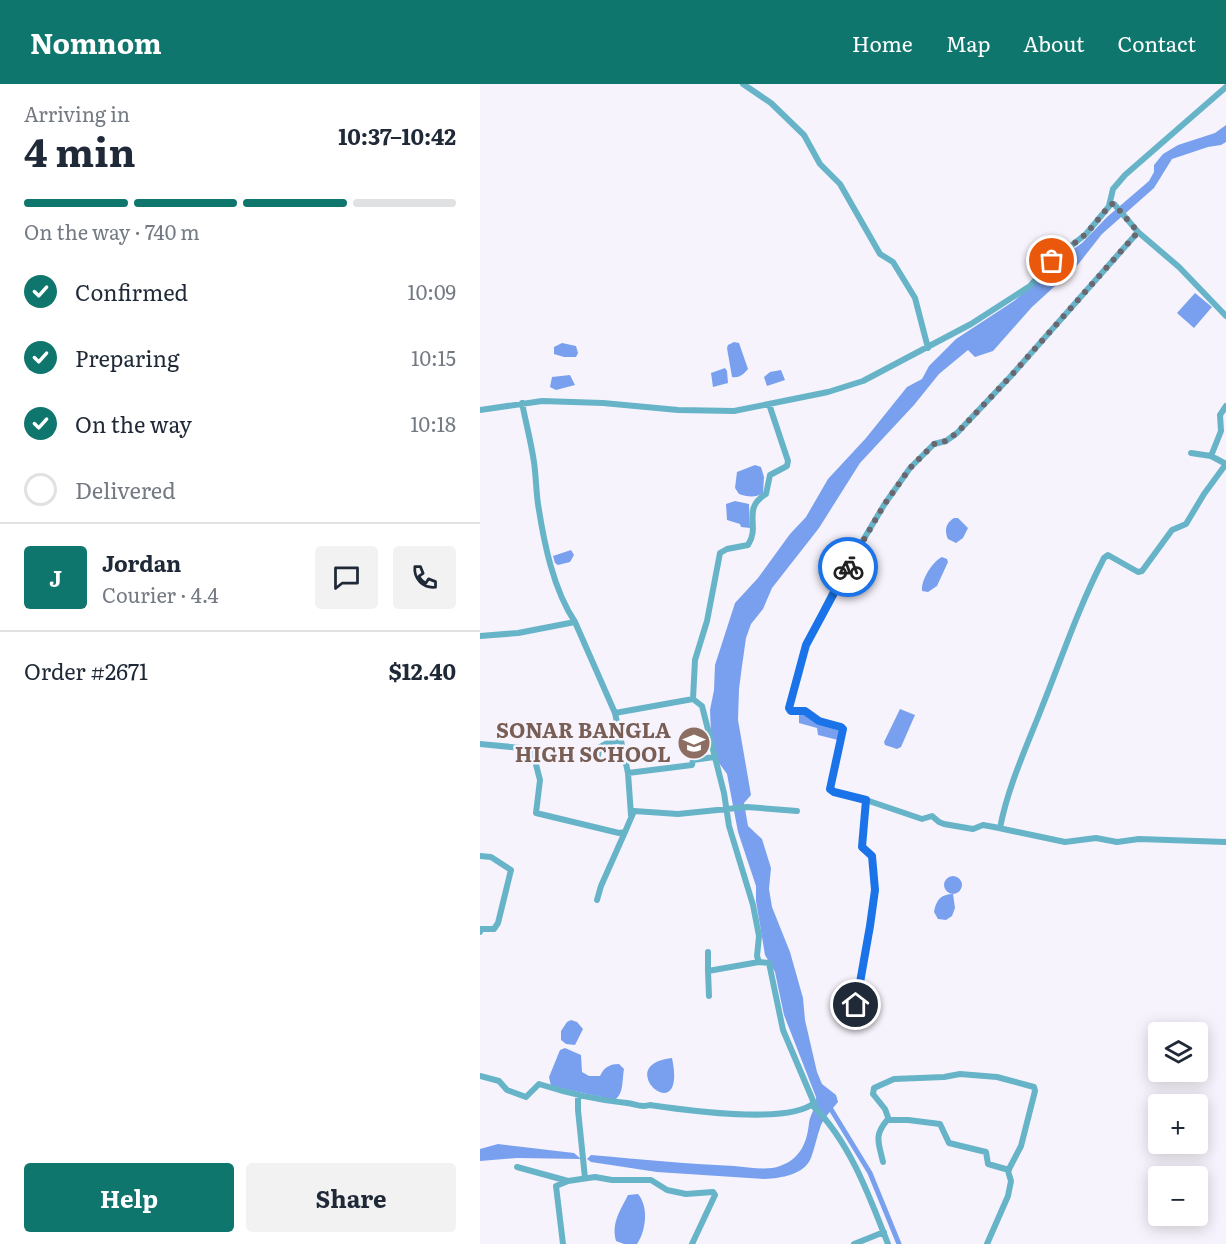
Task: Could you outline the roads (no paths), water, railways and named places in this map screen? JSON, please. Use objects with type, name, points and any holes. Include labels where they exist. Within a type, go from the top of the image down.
[{"type":"street","points":[[743,84],[771,103],[804,135],[820,164],[840,184],[880,254],[893,262],[915,298],[928,348]]},
{"type":"street","points":[[480,410],[542,401],[603,403],[678,410],[734,411],[828,392],[863,381],[971,324],[1030,286],[1052,261],[1086,234],[1111,205],[1113,189],[1125,175],[1226,87]]},
{"type":"street","points":[[1111,205],[1179,267],[1226,316]]},
{"type":"street","points":[[1138,232],[1010,377],[957,433],[946,441],[934,444],[910,468],[884,505],[833,591],[806,645],[789,708],[791,711],[805,711],[819,721],[843,729],[830,789],[922,819],[932,816],[944,824],[973,829],[983,825],[1065,842],[1096,838],[1117,842],[1139,839],[1226,842]]},
{"type":"street","points":[[522,403],[534,462],[544,534],[566,608],[575,622],[615,713],[628,773],[631,815],[597,900]]},
{"type":"street","points":[[693,699],[695,660],[707,621],[720,553],[727,549],[748,545],[753,532],[753,507],[757,499],[766,494],[770,475],[787,466],[788,461],[769,404]]},
{"type":"street","points":[[1211,456],[1221,431],[1220,415],[1226,406]]},
{"type":"street","points":[[1000,828],[1003,813],[1026,749],[1087,593],[1104,558],[1108,555],[1134,570],[1142,571],[1172,530],[1186,524],[1226,464],[1211,456],[1191,453]]},
{"type":"street","points":[[480,636],[518,633],[575,622]]},
{"type":"street","points":[[615,713],[693,699],[702,706],[753,905],[759,936],[757,956],[759,962]]},
{"type":"street","points":[[597,759],[600,747],[621,740]]},
{"type":"street","points":[[480,744],[532,749],[540,780],[536,813],[619,833],[625,832]]},
{"type":"street","points":[[628,773],[692,765],[693,760],[714,757]]},
{"type":"street","points":[[856,1005],[875,890],[872,856],[862,847],[866,800]]},
{"type":"street","points":[[631,815],[634,811],[678,814],[747,807],[797,811]]},
{"type":"street","points":[[480,856],[491,857],[511,870],[498,923],[494,929],[481,929],[480,932]]},
{"type":"street","points":[[708,952],[709,996]]},
{"type":"street","points":[[708,971],[759,962],[769,963],[783,1029],[814,1105],[826,1119],[863,1180],[888,1244]]},
{"type":"street","points":[[888,1119],[885,1109],[875,1098],[873,1090],[876,1086],[894,1079],[960,1074],[997,1077],[1034,1087],[1035,1091],[1020,1146],[1009,1170],[1011,1181],[1008,1196],[987,1244]]},
{"type":"street","points":[[480,1076],[499,1081],[507,1090],[524,1096],[529,1095],[539,1084],[578,1096],[641,1107],[650,1105],[738,1115],[798,1112],[814,1105]]},
{"type":"street","points":[[578,1096],[585,1178]]},
{"type":"street","points":[[883,1162],[878,1136],[879,1130],[888,1119]]},
{"type":"street","points":[[888,1119],[940,1124],[949,1143],[986,1152],[988,1164],[1009,1170]]},
{"type":"street","points":[[517,1167],[568,1181]]},
{"type":"street","points":[[563,1244],[556,1186],[568,1181],[596,1177],[625,1181],[651,1180],[668,1190],[692,1195],[709,1191],[715,1193],[692,1244]]},
{"type":"street","points":[[854,1244],[884,1232]]},
{"type":"water","points":[[1226,125],[1226,142],[1172,159],[1154,188],[1102,234],[1069,276],[1032,307],[993,351],[975,357],[968,350],[939,374],[914,405],[860,463],[819,528],[772,588],[763,609],[751,624],[746,638],[742,666],[738,720],[751,795],[744,803],[748,826],[762,839],[771,868],[769,889],[772,907],[790,952],[803,998],[805,1020],[817,1072],[822,1084],[836,1095],[838,1102],[821,1125],[808,1164],[798,1172],[765,1179],[657,1172],[591,1162],[587,1159],[591,1155],[769,1168],[787,1163],[801,1149],[816,1097],[784,1015],[775,972],[765,955],[756,901],[756,886],[738,832],[727,774],[719,763],[711,734],[710,710],[715,665],[735,603],[758,578],[790,534],[806,517],[828,479],[866,438],[907,387],[922,379],[929,366],[956,339],[1014,301],[1042,277],[1053,264],[1082,243],[1107,217],[1149,181],[1154,172],[1154,165],[1163,154],[1178,145],[1215,133]]},
{"type":"water","points":[[1195,293],[1212,307],[1194,328],[1177,313]]},
{"type":"water","points":[[734,342],[739,343],[748,369],[741,376],[732,377],[727,348]]},
{"type":"water","points":[[562,343],[576,346],[578,353],[576,357],[554,354],[554,347]]},
{"type":"water","points":[[725,368],[728,383],[713,387],[711,373]]},
{"type":"water","points":[[781,370],[785,380],[767,386],[764,377],[770,372]]},
{"type":"water","points":[[570,375],[575,385],[556,390],[550,387],[552,377]]},
{"type":"water","points":[[755,465],[761,467],[764,477],[763,493],[757,496],[739,494],[735,488],[737,472]]},
{"type":"water","points":[[735,501],[749,504],[750,528],[741,527],[740,524],[727,520],[726,504]]},
{"type":"water","points":[[954,518],[958,518],[968,528],[963,538],[956,543],[948,539],[946,533],[946,527]]},
{"type":"water","points":[[571,550],[574,555],[570,562],[558,565],[555,563],[553,556]]},
{"type":"water","points":[[942,557],[948,562],[937,586],[928,592],[922,591],[928,572]]},
{"type":"water","points":[[900,709],[915,715],[901,747],[897,749],[885,745],[884,742]]},
{"type":"water","points":[[803,713],[841,730],[838,740],[818,735],[817,728],[799,723],[799,714]]},
{"type":"water","points":[[953,876],[959,879],[962,885],[959,891],[953,894],[947,891],[944,885],[947,879]]},
{"type":"water","points":[[953,894],[955,908],[952,916],[946,920],[938,919],[934,912],[936,904],[945,895]]},
{"type":"water","points":[[571,1020],[577,1022],[583,1029],[575,1045],[566,1044],[561,1040],[561,1031]]},
{"type":"water","points":[[565,1048],[581,1055],[582,1072],[589,1076],[600,1076],[603,1070],[619,1064],[624,1069],[618,1097],[615,1100],[551,1086],[549,1077],[560,1050]]},
{"type":"water","points":[[672,1058],[674,1080],[670,1091],[662,1093],[654,1089],[649,1081],[648,1071],[655,1063]]},
{"type":"water","points":[[498,1144],[574,1153],[581,1159],[517,1158],[480,1161],[480,1149]]},
{"type":"water","points":[[638,1194],[645,1212],[642,1233],[637,1244],[624,1244],[616,1241],[615,1223],[628,1195]]},
{"type":"waterway","points":[[829,1106],[870,1173],[899,1244]]},
{"type":"place","name":"SONAR BANGLA HIGH SCHOOL","points":[[694,743]]}]
